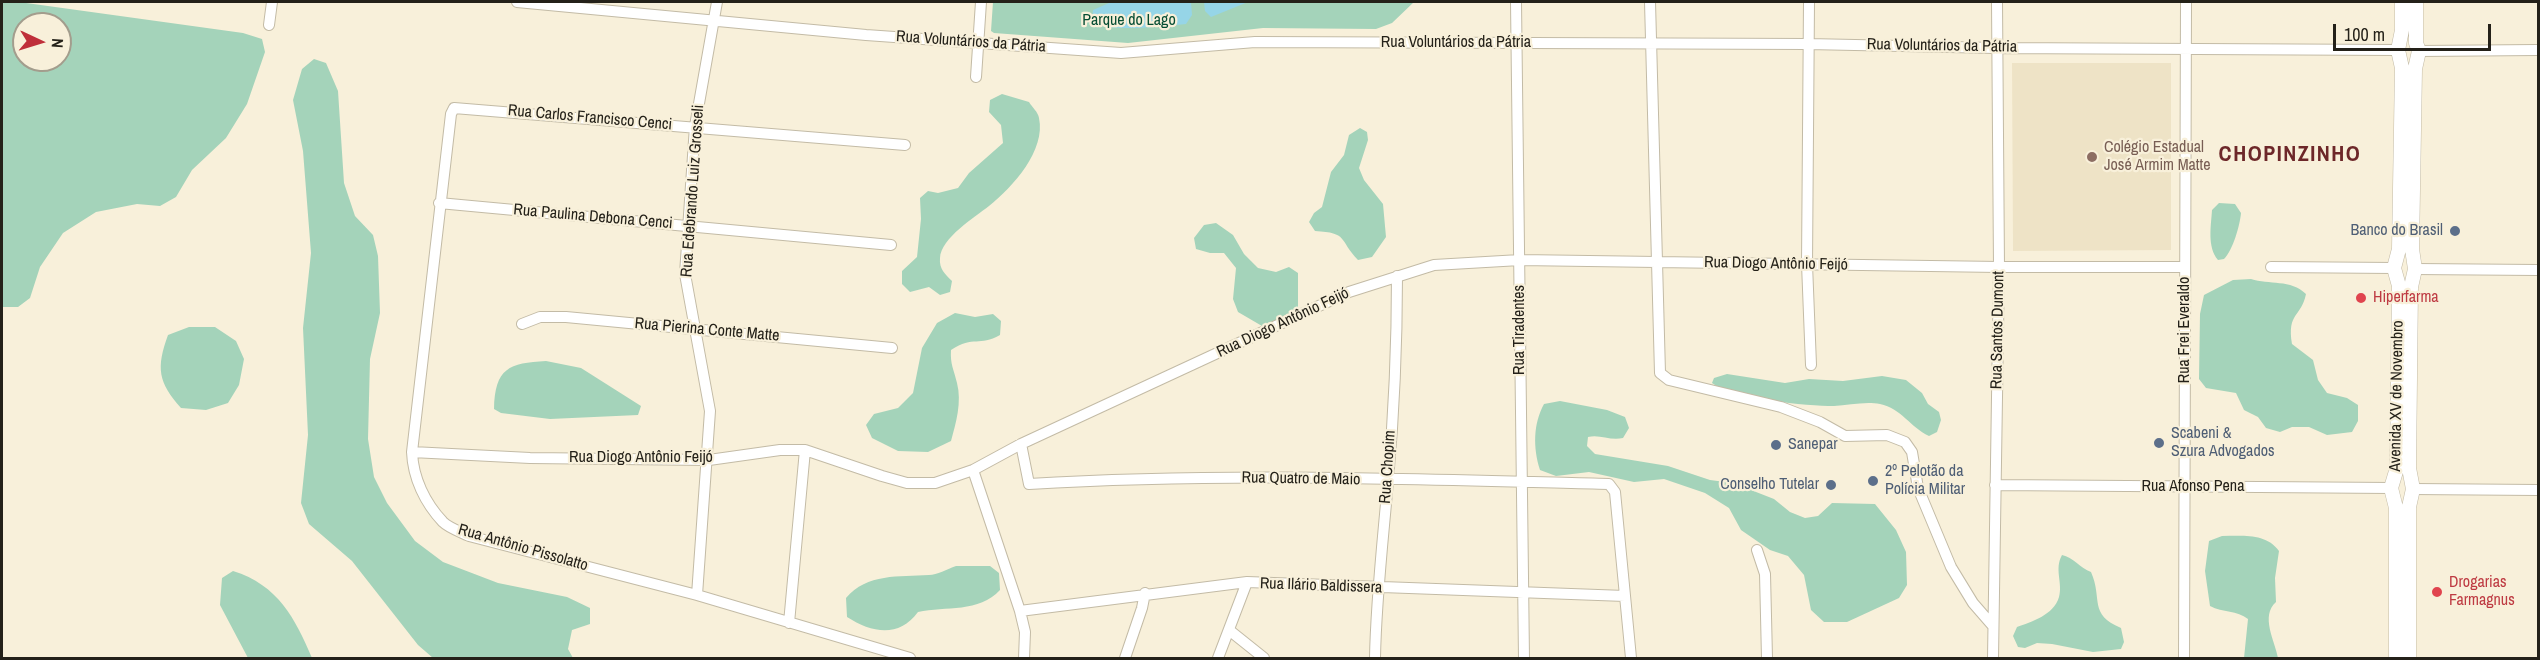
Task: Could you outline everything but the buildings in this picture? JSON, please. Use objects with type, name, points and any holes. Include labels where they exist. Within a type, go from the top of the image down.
[{"type":"main road","name":"Avenida XV de Novembro","points":[[2396,658],[2393,488],[2399,286],[2396,268],[2399,249],[2402,2]]},
{"type":"main road","name":"Avenida XV de Novembro","points":[[2409,658],[2416,2]]},
{"type":"main road","points":[[2409,39],[2417,50],[2408,61],[2400,50],[2409,39]]},
{"type":"main road","points":[[2405,258],[2413,269],[2404,280],[2396,268],[2405,258]]},
{"type":"main road","points":[[2402,478],[2411,489],[2402,499],[2393,488],[2402,478]]},
{"type":"street","points":[[269,25],[272,2]]},
{"type":"street","name":"Rua Voluntários da Pátria","points":[[517,2],[979,43],[1121,53],[1255,42],[1808,44],[1996,48],[2186,47],[2400,50]]},
{"type":"street","name":"Rua Edebrando Luiz Grosseli","points":[[697,595],[709,460],[710,411],[685,274],[695,126],[717,2]]},
{"type":"street","points":[[976,77],[981,2]]},
{"type":"street","name":"Rua Tiradentes","points":[[1516,2],[1524,658]]},
{"type":"street","points":[[1650,2],[1660,373],[1669,380],[1781,407],[1820,422],[1845,436],[1887,435],[1905,442],[1912,452],[1918,488],[1951,567],[1973,603],[1993,626]]},
{"type":"street","points":[[1809,2],[1807,264],[1811,364]]},
{"type":"street","name":"Rua Santos Dumont","points":[[1993,658],[1999,267],[1997,2]]},
{"type":"street","name":"Rua Frei Everaldo","points":[[2184,658],[2186,2]]},
{"type":"street","points":[[2417,50],[2538,50]]},
{"type":"street","name":"Rua Carlos Francisco Cenci","points":[[454,108],[905,145]]},
{"type":"street","name":"Rua Antônio Pissolatto","points":[[454,108],[451,114],[439,203],[412,452],[413,469],[419,487],[444,524],[469,536],[697,595],[910,658]]},
{"type":"street","name":"Rua Paulina Debona Cenci","points":[[439,203],[891,244]]},
{"type":"street","name":"Rua Diogo Antônio Feijó","points":[[412,452],[530,458],[709,460],[780,450],[805,450],[907,483],[935,483],[973,470],[1021,444],[1349,292],[1434,265],[1520,260],[1999,267],[2185,267]]},
{"type":"street","points":[[2271,267],[2396,268]]},
{"type":"street","points":[[2413,269],[2538,270]]},
{"type":"street","name":"Rua Chopim","points":[[1375,658],[1377,588],[1388,481],[1397,341],[1397,276]]},
{"type":"street","name":"Rua Pierina Conte Matte","points":[[522,324],[540,317],[566,317],[892,348]]},
{"type":"street","name":"Rua Quatro de Maio","points":[[1021,444],[1029,484],[1108,479],[1218,478],[1521,482],[1613,486],[1625,596]]},
{"type":"street","points":[[789,623],[805,450]]},
{"type":"street","points":[[973,470],[1020,610],[1025,632],[1024,658]]},
{"type":"street","name":"Rua Afonso Pena","points":[[1995,485],[2393,488]]},
{"type":"street","points":[[2411,489],[2538,490]]},
{"type":"street","points":[[1757,550],[1765,574],[1767,658]]},
{"type":"street","points":[[1218,658],[1247,582]]},
{"type":"street","name":"Rua Ilário Baldissera","points":[[1020,610],[1247,582],[1625,596]]},
{"type":"street","points":[[1125,658],[1142,608],[1144,593]]},
{"type":"street","points":[[1625,596],[1631,658]]},
{"type":"street","points":[[1229,630],[1264,658]]},
{"type":"shaded area","name":"Colégio Estadual José Armim Matte","points":[[2012,63],[2171,63],[2171,250],[2013,251]]},
{"type":"green space","points":[[2,2],[19,2],[243,33],[262,39],[265,52],[247,104],[226,138],[192,170],[176,197],[160,206],[137,204],[96,212],[63,233],[40,267],[30,298],[18,307],[2,307]]},
{"type":"green space","name":"Parque do Lago","points":[[993,2],[1414,2],[1392,23],[1376,29],[1263,28],[1128,43],[994,33],[991,31]]},
{"type":"green space","points":[[314,59],[326,63],[338,91],[344,183],[355,216],[373,235],[378,256],[380,313],[370,359],[368,439],[374,477],[387,503],[415,541],[443,562],[498,583],[567,597],[590,608],[590,624],[572,630],[568,649],[573,658],[433,658],[418,645],[352,561],[309,524],[301,503],[308,435],[303,328],[311,253],[303,151],[293,100],[302,69]]},
{"type":"green space","points":[[1002,94],[1029,102],[1037,114],[1040,130],[1033,155],[1008,189],[946,243],[942,250],[940,265],[952,281],[950,292],[940,295],[929,287],[910,292],[902,284],[902,271],[917,257],[921,219],[920,198],[928,191],[938,193],[958,188],[969,173],[1003,143],[1001,125],[989,112],[990,100]]},
{"type":"green space","points":[[1360,128],[1367,132],[1368,140],[1359,168],[1364,180],[1383,204],[1386,237],[1372,257],[1358,260],[1342,238],[1333,233],[1315,231],[1309,222],[1314,213],[1322,207],[1331,172],[1344,155],[1349,135]]},
{"type":"green space","points":[[2219,203],[2235,204],[2241,213],[2233,244],[2224,259],[2218,260],[2212,249],[2211,229],[2212,210]]},
{"type":"green space","points":[[1216,223],[1233,235],[1244,254],[1258,268],[1276,272],[1289,267],[1298,273],[1298,308],[1277,322],[1262,326],[1238,312],[1233,299],[1236,268],[1224,253],[1210,253],[1196,249],[1194,238],[1204,225]]},
{"type":"green space","points":[[2251,279],[2287,284],[2306,294],[2291,326],[2292,344],[2313,360],[2318,380],[2327,393],[2347,398],[2358,405],[2358,421],[2352,432],[2327,435],[2309,427],[2292,427],[2280,432],[2266,428],[2258,417],[2244,410],[2236,393],[2206,388],[2199,379],[2200,314],[2204,295],[2233,280]]},
{"type":"green space","points":[[955,313],[975,317],[993,314],[1001,321],[1000,335],[987,340],[965,343],[951,350],[959,405],[951,441],[928,452],[898,451],[872,438],[866,425],[874,414],[898,408],[913,393],[922,348],[937,323]]},
{"type":"green space","points":[[189,327],[215,327],[236,341],[244,359],[239,385],[228,403],[206,410],[181,408],[168,390],[161,374],[161,366],[168,335]]},
{"type":"green space","points":[[546,361],[581,368],[641,406],[638,415],[550,419],[501,413],[494,409],[497,384],[506,370],[522,364]]},
{"type":"green space","points":[[1727,374],[1785,383],[1809,379],[1843,381],[1882,376],[1906,380],[1922,393],[1928,404],[1939,412],[1941,420],[1937,432],[1929,436],[1894,409],[1880,404],[1834,406],[1789,403],[1736,393],[1712,383],[1714,378]]},
{"type":"green space","points":[[1560,401],[1607,410],[1625,417],[1629,428],[1623,438],[1588,437],[1587,446],[1595,454],[1668,466],[1710,480],[1733,483],[1774,499],[1790,512],[1805,518],[1818,516],[1832,503],[1875,504],[1896,530],[1906,552],[1907,585],[1899,598],[1847,622],[1824,622],[1811,610],[1804,575],[1788,556],[1770,550],[1741,530],[1729,508],[1705,493],[1664,479],[1634,482],[1589,472],[1556,476],[1540,470],[1535,445],[1540,412],[1544,404]]},
{"type":"green space","points":[[2222,536],[2261,538],[2274,545],[2279,551],[2275,578],[2276,602],[2269,614],[2270,629],[2278,658],[2244,658],[2248,619],[2239,614],[2210,606],[2205,571],[2209,541]]},
{"type":"green space","points":[[2062,555],[2091,572],[2100,611],[2111,623],[2121,628],[2124,642],[2121,649],[2093,652],[2037,643],[2025,648],[2018,647],[2013,636],[2017,627],[2047,613],[2059,597],[2059,566]]},
{"type":"green space","points":[[956,566],[990,566],[999,573],[1000,590],[992,597],[972,605],[918,612],[911,620],[894,629],[866,627],[847,617],[846,598],[864,584],[884,578],[932,575]]},
{"type":"green space","points":[[233,571],[262,585],[283,605],[299,630],[312,658],[248,658],[220,605],[222,578]]},
{"type":"water","points":[[1191,2],[1192,15],[1186,24],[1122,28],[1110,27],[1092,20],[1093,10],[1109,3]]},
{"type":"water","points":[[1204,2],[1248,2],[1211,17],[1205,11]]},
{"type":"place","name":"Colégio Estadual José Armim Matte","points":[[2092,157]]},
{"type":"place","name":"Banco do Brasil","points":[[2455,231]]},
{"type":"place","name":"Hiperfarma","points":[[2361,298]]},
{"type":"place","name":"Scabeni & Szura Advogados","points":[[2159,443]]},
{"type":"place","name":"Sanepar","points":[[1776,445]]},
{"type":"place","name":"2º Pelotão da Polícia Militar","points":[[1873,481]]},
{"type":"place","name":"Conselho Tutelar","points":[[1831,485]]},
{"type":"place","name":"Drogarias Farmagnus","points":[[2437,592]]},
{"type":"district","name":"CHOPINZINHO","points":[[2290,155]]}]
